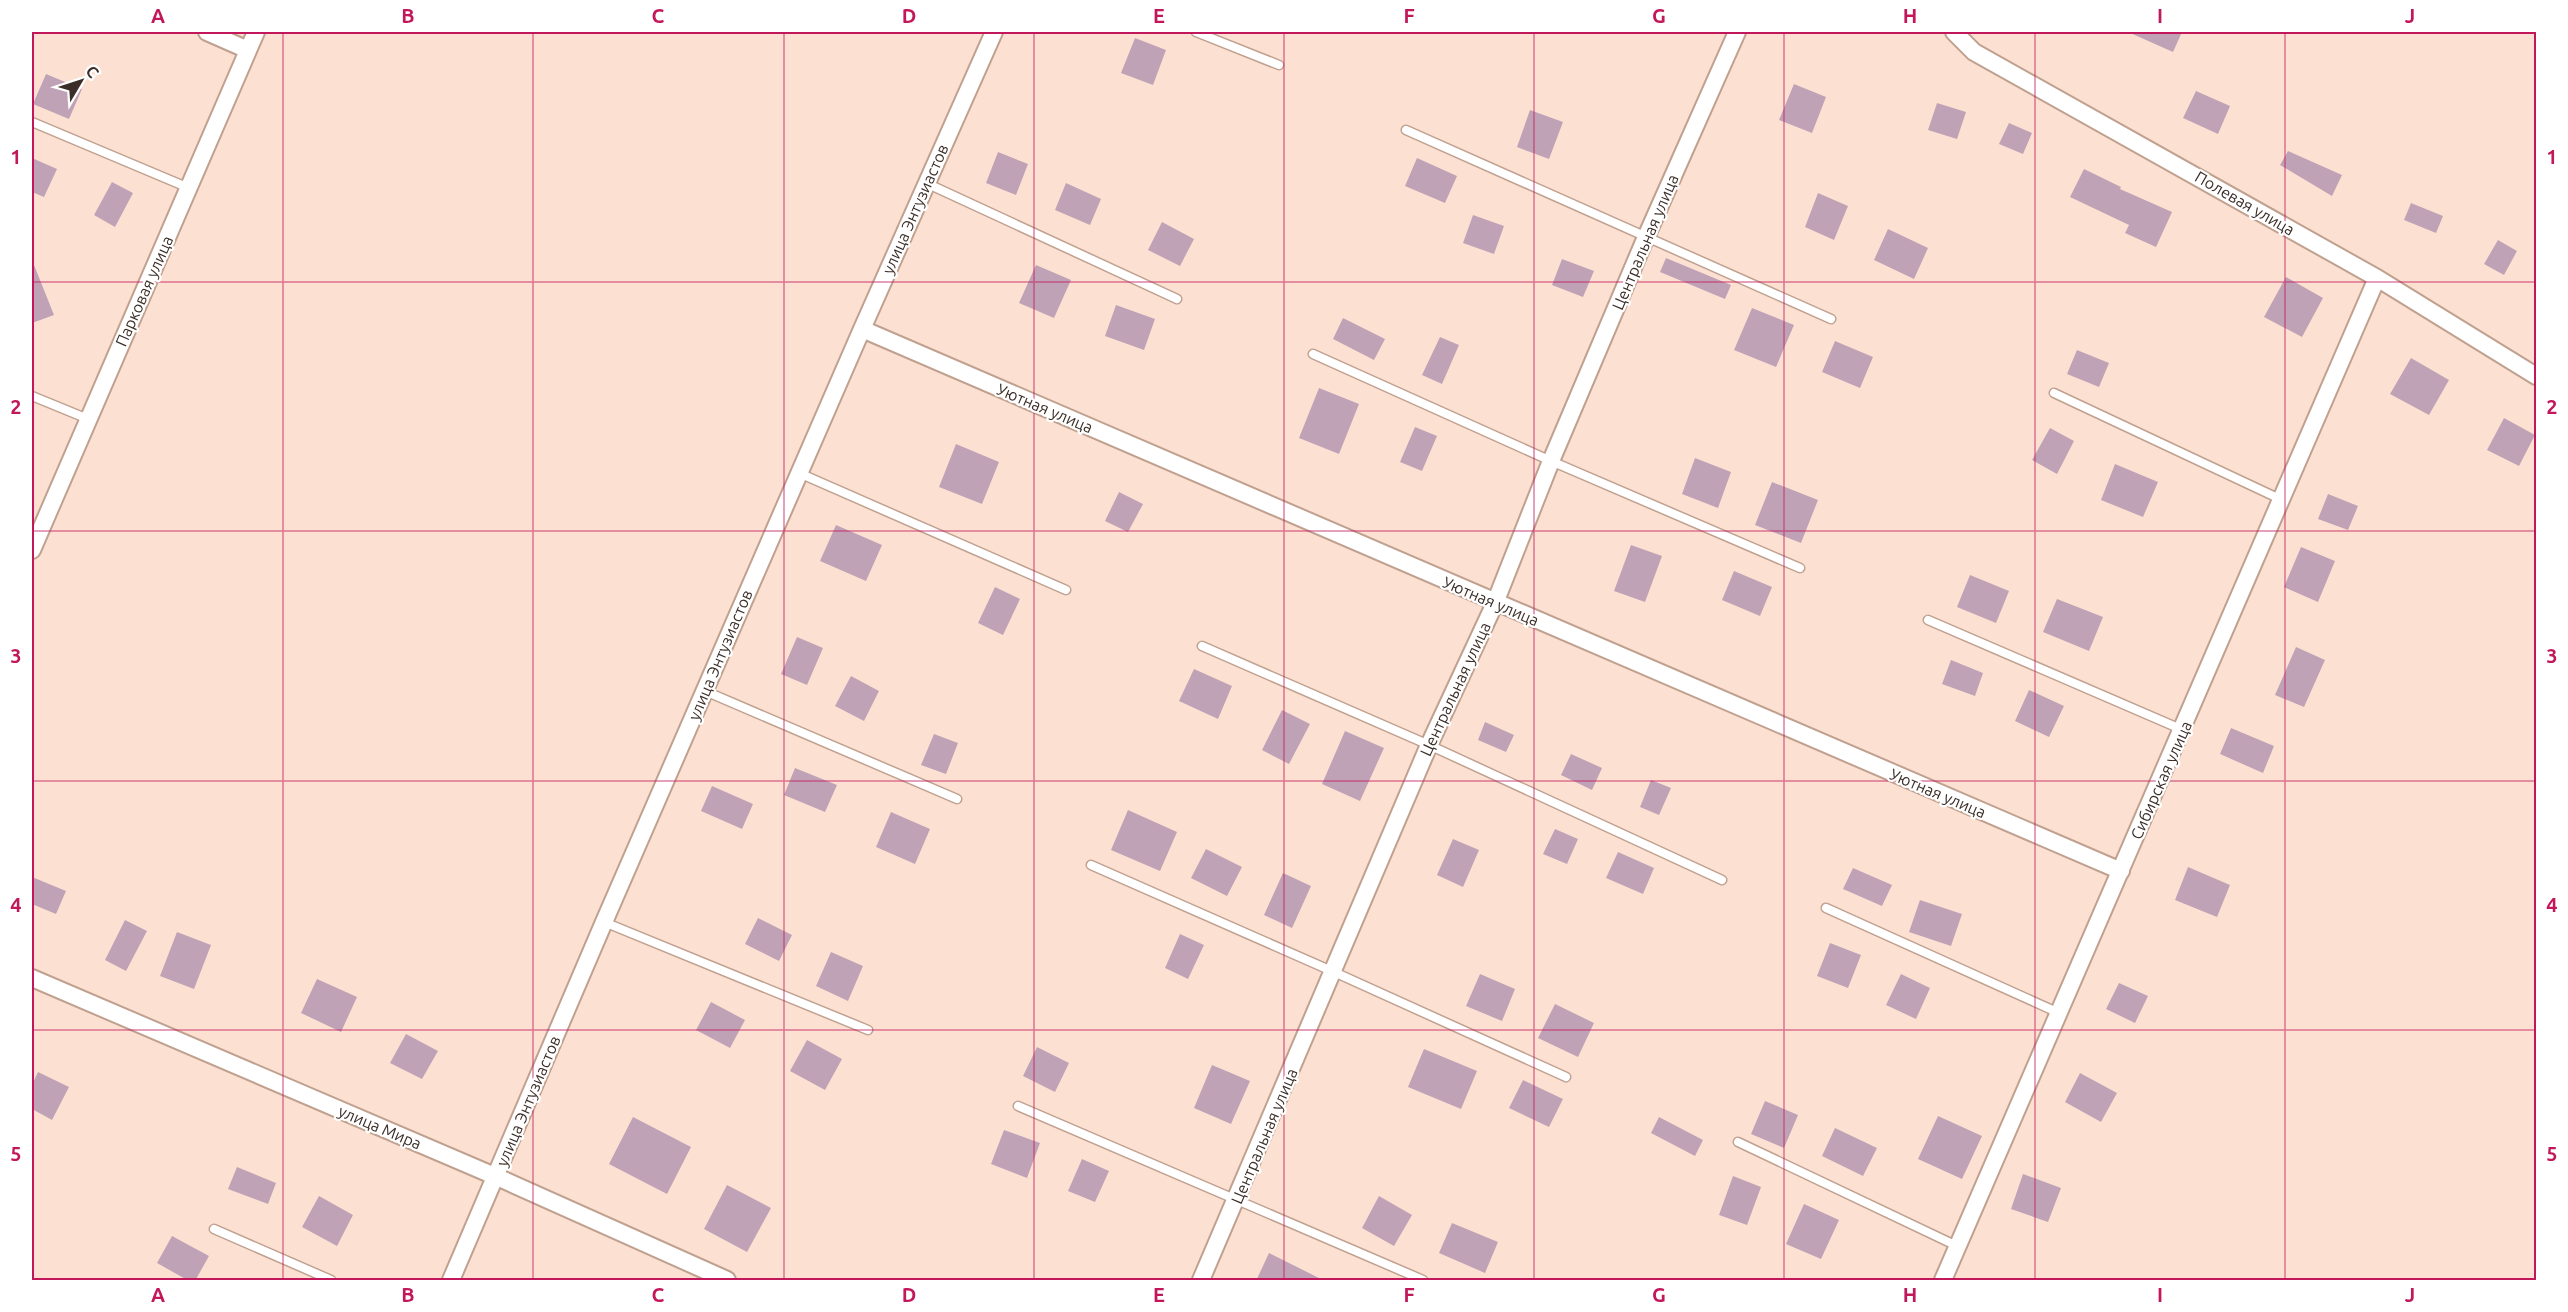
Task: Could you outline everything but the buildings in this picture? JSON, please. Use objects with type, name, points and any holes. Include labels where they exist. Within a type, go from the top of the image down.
[{"type":"street","points":[[207,32],[248,50]]},
{"type":"street","name":"Парковая улица","points":[[32,550],[256,32]]},
{"type":"street","name":"улица Энтузиастов","points":[[451,1281],[799,473],[994,32]]},
{"type":"street","name":"Центральная улица","points":[[1201,1281],[1335,972],[1429,745],[1495,603],[1551,461],[1646,237],[1737,32]]},
{"type":"street","name":"Полевая улица","points":[[1954,32],[1974,52],[2377,278],[2536,376]]},
{"type":"street","name":"Сибирская улица","points":[[1943,1281],[2377,278]]},
{"type":"street","name":"Уютная улица","points":[[862,329],[2121,871]]},
{"type":"street","name":"улица Мира","points":[[32,978],[497,1177],[727,1281]]},
{"type":"lane","points":[[1196,32],[1279,66]]},
{"type":"lane","points":[[32,122],[189,188]]},
{"type":"lane","points":[[1406,129],[1831,319]]},
{"type":"lane","points":[[926,183],[1177,299]]},
{"type":"lane","points":[[1313,354],[1551,461],[1800,568]]},
{"type":"lane","points":[[2054,393],[2280,499]]},
{"type":"lane","points":[[32,396],[88,419]]},
{"type":"lane","points":[[799,473],[1066,590]]},
{"type":"lane","points":[[1928,620],[2183,730]]},
{"type":"lane","points":[[1202,646],[1429,745],[1722,880]]},
{"type":"lane","points":[[705,691],[957,799]]},
{"type":"lane","points":[[1091,866],[1335,972],[1566,1077]]},
{"type":"lane","points":[[1826,908],[2059,1013]]},
{"type":"lane","points":[[604,922],[868,1030]]},
{"type":"lane","points":[[1018,1106],[1423,1281]]},
{"type":"lane","points":[[1738,1142],[1957,1246]]},
{"type":"lane","points":[[214,1229],[331,1281]]}]
